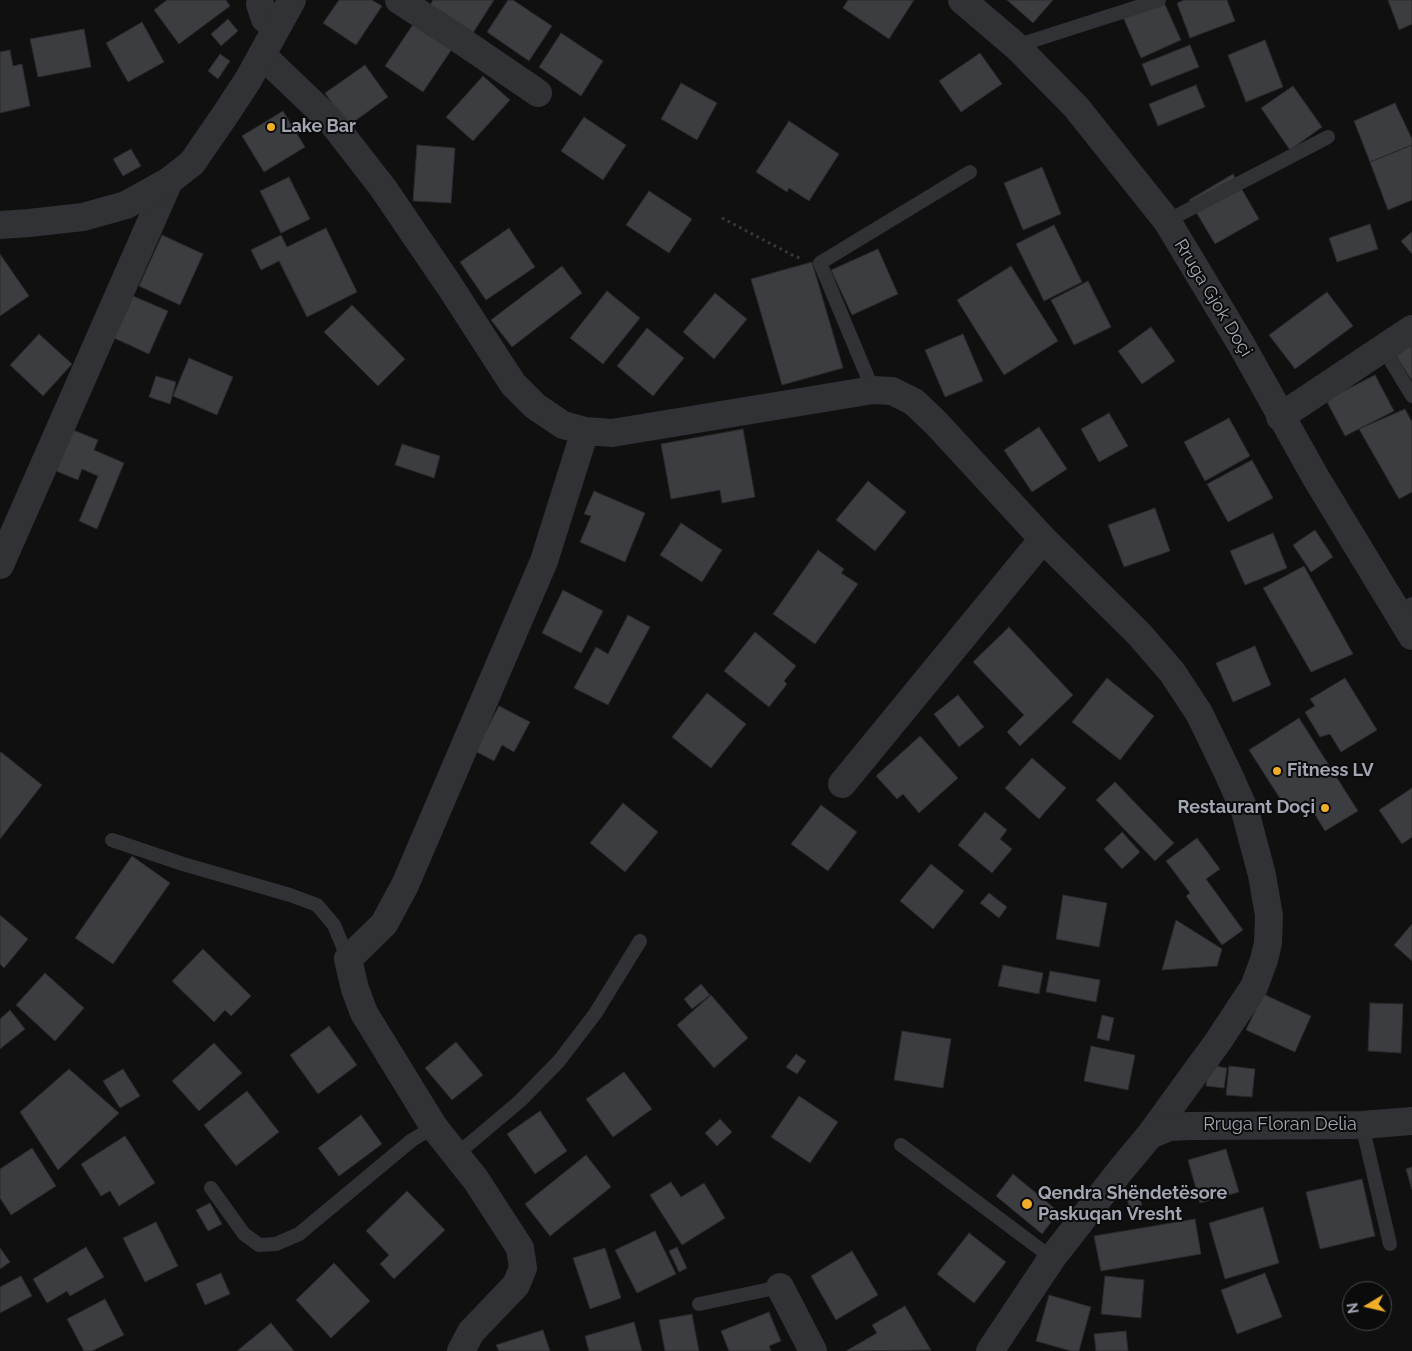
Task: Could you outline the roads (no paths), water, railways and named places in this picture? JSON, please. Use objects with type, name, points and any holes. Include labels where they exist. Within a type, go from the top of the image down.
[{"type":"street","points":[[0,225],[29,224],[83,217],[126,206],[170,181],[192,163],[248,80],[292,0]]},
{"type":"street","points":[[399,0],[538,92]]},
{"type":"street","name":"Rruga Gjok Doçi","points":[[962,0],[1016,46],[1076,107],[1167,221],[1241,344],[1280,417],[1316,478],[1405,608],[1412,636]]},
{"type":"street","points":[[260,4],[265,18],[276,28]]},
{"type":"street","points":[[262,55],[331,121],[383,188],[513,384],[535,406],[549,416],[563,425],[585,432],[612,433],[874,390],[892,391],[914,402],[936,422],[1043,539],[1139,634],[1172,672],[1199,713],[1245,811],[1262,875],[1269,916],[1268,942],[1264,960],[1254,987],[1217,1043],[1150,1135],[1124,1165],[1052,1258],[990,1351]]},
{"type":"street","points":[[0,565],[170,181]]},
{"type":"street","points":[[1280,417],[1412,328]]},
{"type":"street","points":[[461,1351],[471,1332],[516,1285],[523,1268],[520,1248],[476,1180],[434,1127],[364,1013],[355,989],[348,959],[384,924],[405,885],[544,560],[585,432]]},
{"type":"street","points":[[842,784],[1043,539]]},
{"type":"street","name":"Rruga Floran Delia","points":[[1150,1135],[1169,1127],[1362,1125],[1412,1121]]},
{"type":"street","points":[[780,1287],[812,1351]]},
{"type":"lane","points":[[1016,46],[1158,0]]},
{"type":"lane","points":[[1167,221],[1328,137]]},
{"type":"lane","points":[[874,390],[820,263],[970,172]]},
{"type":"lane","points":[[1383,348],[1412,396]]},
{"type":"lane","points":[[112,840],[317,905],[334,925],[348,959]]},
{"type":"lane","points":[[456,1155],[520,1101],[560,1060],[595,1014],[640,941]]},
{"type":"lane","points":[[1362,1125],[1390,1244]]},
{"type":"lane","points":[[211,1188],[244,1234],[259,1245],[276,1244],[299,1234],[412,1140],[434,1127]]},
{"type":"lane","points":[[901,1145],[1052,1258]]},
{"type":"lane","points":[[699,1304],[780,1287]]},
{"type":"place","name":"Lake Bar","points":[[271,127]]},
{"type":"place","name":"Fitness LV","points":[[1277,771]]},
{"type":"place","name":"Restaurant Doçi","points":[[1325,808]]},
{"type":"place","name":"Qendra Shëndetësore Paskuqan Vresht","points":[[1027,1204]]}]
